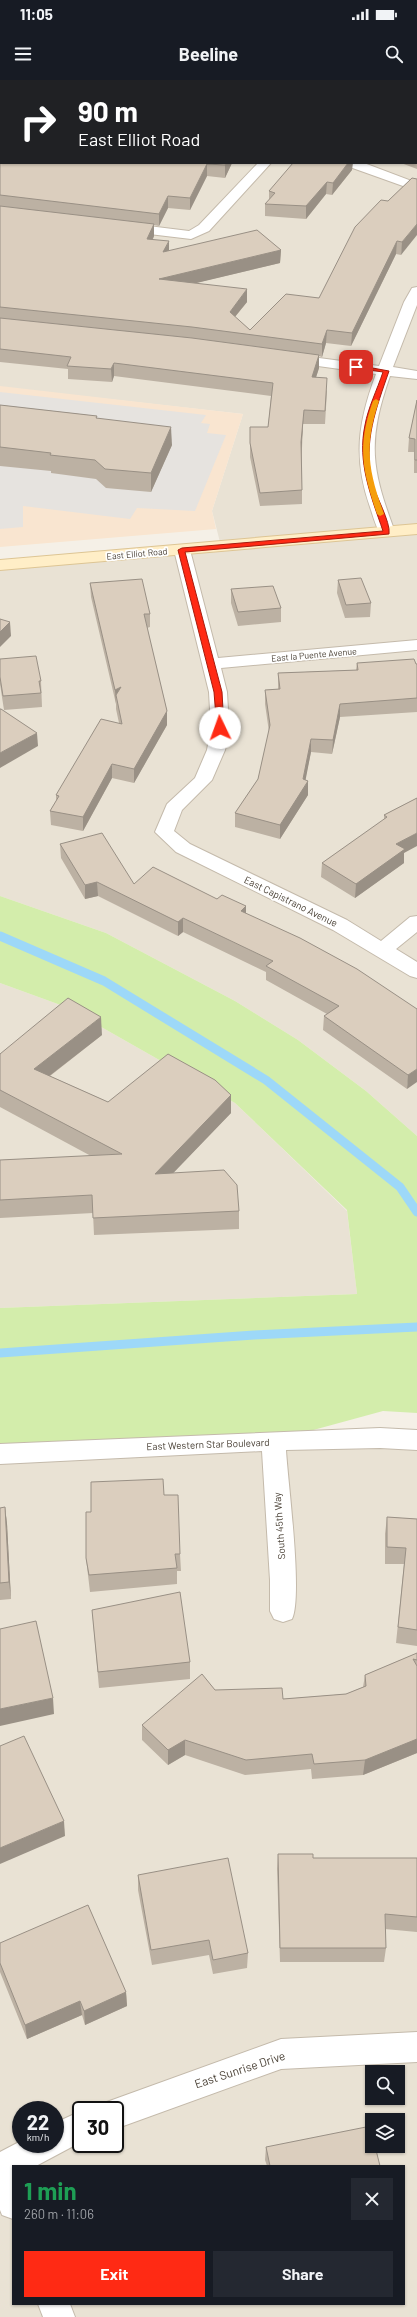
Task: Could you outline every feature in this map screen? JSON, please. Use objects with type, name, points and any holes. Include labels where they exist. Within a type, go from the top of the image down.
[{"type":"main road","name":"East Elliot Road","points":[[0,565],[417,529]]},
{"type":"street","points":[[108,225],[191,235],[204,228],[264,164]]},
{"type":"street","points":[[355,164],[417,187]]},
{"type":"street","points":[[387,532],[369,482],[365,455],[368,426],[411,302],[417,291]]},
{"type":"street","points":[[278,356],[417,375]]},
{"type":"street","points":[[182,550],[212,664]]},
{"type":"street","name":"East la Puente Avenue","points":[[212,664],[417,645]]},
{"type":"street","name":"East Capistrano Avenue","points":[[212,664],[218,692],[220,728],[216,750],[203,780],[174,808],[164,832],[183,848],[340,925],[383,949],[417,971]]},
{"type":"street","points":[[383,949],[417,922]]},
{"type":"street","name":"East Western Star Boulevard","points":[[0,1454],[272,1441],[380,1438],[417,1440]]},
{"type":"street","name":"South 45th Way","points":[[272,1441],[283,1580],[283,1611]]},
{"type":"street","name":"East Sunrise Drive","points":[[124,2111],[281,2054],[417,2047]]},
{"type":"street","points":[[12,2201],[0,2170],[29,2153]]},
{"type":"street","points":[[54,2305],[59,2317]]},
{"type":"shaded area","points":[[0,164],[417,164],[417,1136],[366,1091],[298,1040],[235,1001],[106,933],[0,896],[0,565],[221,546],[212,511],[243,414],[0,387]]},
{"type":"shaded area","points":[[0,386],[243,414],[212,511],[216,529],[0,547]]},
{"type":"shaded area","points":[[0,392],[206,415],[201,423],[210,424],[207,433],[226,435],[195,511],[137,508],[130,519],[23,506],[23,527],[0,529]]},
{"type":"shaded area","points":[[0,983],[66,1007],[235,1103],[347,1211],[357,1294],[0,1308]]},
{"type":"shaded area","points":[[417,1440],[417,2317],[0,2317],[0,1454]]},
{"type":"green space","points":[[0,896],[106,933],[235,1001],[298,1040],[366,1091],[417,1136],[417,1413],[383,1411],[273,1441],[0,1454],[0,1308],[357,1294],[347,1210],[235,1103],[66,1007],[0,983]]},
{"type":"building","points":[[0,164],[207,164],[190,198],[168,196],[159,214],[0,195]]},
{"type":"building","points":[[292,164],[347,164],[333,183],[327,182],[306,206],[265,204],[275,193],[269,191]]},
{"type":"building","points":[[412,178],[417,179],[417,224],[402,242],[397,241],[352,333],[327,330],[322,344],[192,327],[0,307],[0,206],[154,224],[147,239],[169,241],[163,252],[257,230],[281,250],[159,279],[247,289],[230,312],[250,330],[286,294],[319,298],[355,227],[381,200],[388,201]]},
{"type":"building","points":[[0,318],[192,338],[319,355],[312,377],[327,378],[325,411],[304,410],[301,442],[302,490],[260,493],[250,443],[250,427],[268,427],[273,383],[114,363],[111,369],[67,366],[71,357],[0,349]]},
{"type":"building","points":[[417,400],[417,460],[415,460],[415,439],[409,438]]},
{"type":"building","points":[[0,405],[97,416],[96,418],[171,427],[151,473],[105,469],[95,460],[0,447]]},
{"type":"building","points":[[361,578],[371,603],[346,605],[338,580]]},
{"type":"building","points":[[142,579],[150,614],[144,614],[167,711],[134,769],[112,764],[83,817],[50,811],[59,796],[56,795],[101,719],[122,724],[116,695],[121,687],[115,690],[90,583]]},
{"type":"building","points":[[273,586],[281,608],[238,612],[231,589]]},
{"type":"building","points":[[0,619],[10,622],[0,632]]},
{"type":"building","points":[[36,656],[41,681],[39,681],[41,693],[3,696],[0,677],[0,659]]},
{"type":"building","points":[[414,659],[417,664],[417,698],[340,704],[333,740],[311,739],[303,779],[308,781],[280,825],[235,813],[258,779],[270,725],[265,690],[280,689],[278,673],[358,670],[357,663]]},
{"type":"building","points":[[1,709],[37,733],[0,753]]},
{"type":"building","points":[[417,798],[417,833],[396,844],[405,849],[356,884],[322,863],[387,817],[384,815]]},
{"type":"building","points":[[102,833],[134,884],[153,867],[217,899],[222,895],[246,906],[241,911],[300,938],[357,969],[417,1009],[417,1069],[408,1075],[324,1016],[339,1006],[266,966],[273,961],[183,918],[178,922],[97,882],[85,885],[60,844]]},
{"type":"building","points":[[68,998],[101,1017],[34,1069],[108,1102],[168,1054],[215,1080],[231,1095],[155,1174],[224,1170],[237,1185],[239,1211],[93,1218],[92,1195],[0,1200],[0,1160],[122,1154],[0,1090],[0,1054]]},
{"type":"building","points":[[163,1479],[164,1495],[178,1495],[180,1554],[175,1554],[177,1568],[89,1575],[86,1558],[86,1512],[91,1512],[91,1482]]},
{"type":"building","points":[[5,1507],[9,1582],[0,1583],[0,1508]]},
{"type":"building","points":[[387,1517],[417,1519],[417,1630],[398,1627],[406,1548],[387,1547]]},
{"type":"building","points":[[180,1592],[190,1662],[98,1672],[92,1610]]},
{"type":"building","points":[[36,1621],[53,1698],[0,1709],[0,1629]]},
{"type":"building","points":[[417,1653],[417,1660],[413,1659],[417,1666],[417,1739],[365,1760],[314,1764],[312,1754],[246,1760],[185,1740],[168,1750],[142,1725],[202,1674],[215,1690],[282,1688],[283,1699],[346,1694],[366,1686],[365,1675]]},
{"type":"building","points":[[24,1736],[64,1821],[0,1848],[0,1746]]},
{"type":"building","points":[[278,1854],[313,1854],[313,1858],[417,1858],[417,1917],[385,1914],[386,1948],[280,1948]]},
{"type":"building","points":[[228,1858],[248,1953],[213,1960],[209,1940],[151,1950],[138,1875]]},
{"type":"building","points":[[88,1905],[126,1992],[84,2011],[80,2001],[25,2025],[0,1963],[0,1943]]},
{"type":"building","points":[[365,2127],[365,2153],[377,2153],[380,2165],[270,2165],[266,2147]]},
{"type":"waterway","points":[[0,936],[104,981],[266,1080],[400,1187],[417,1212]]},
{"type":"waterway","points":[[0,1353],[254,1335],[417,1327]]},
{"type":"slow traffic","points":[[376,401],[368,426],[365,455],[369,482],[380,514]]},
{"type":"route","points":[[220,728],[218,692],[182,550],[387,532],[369,482],[365,455],[368,426],[386,371],[356,367]]}]
